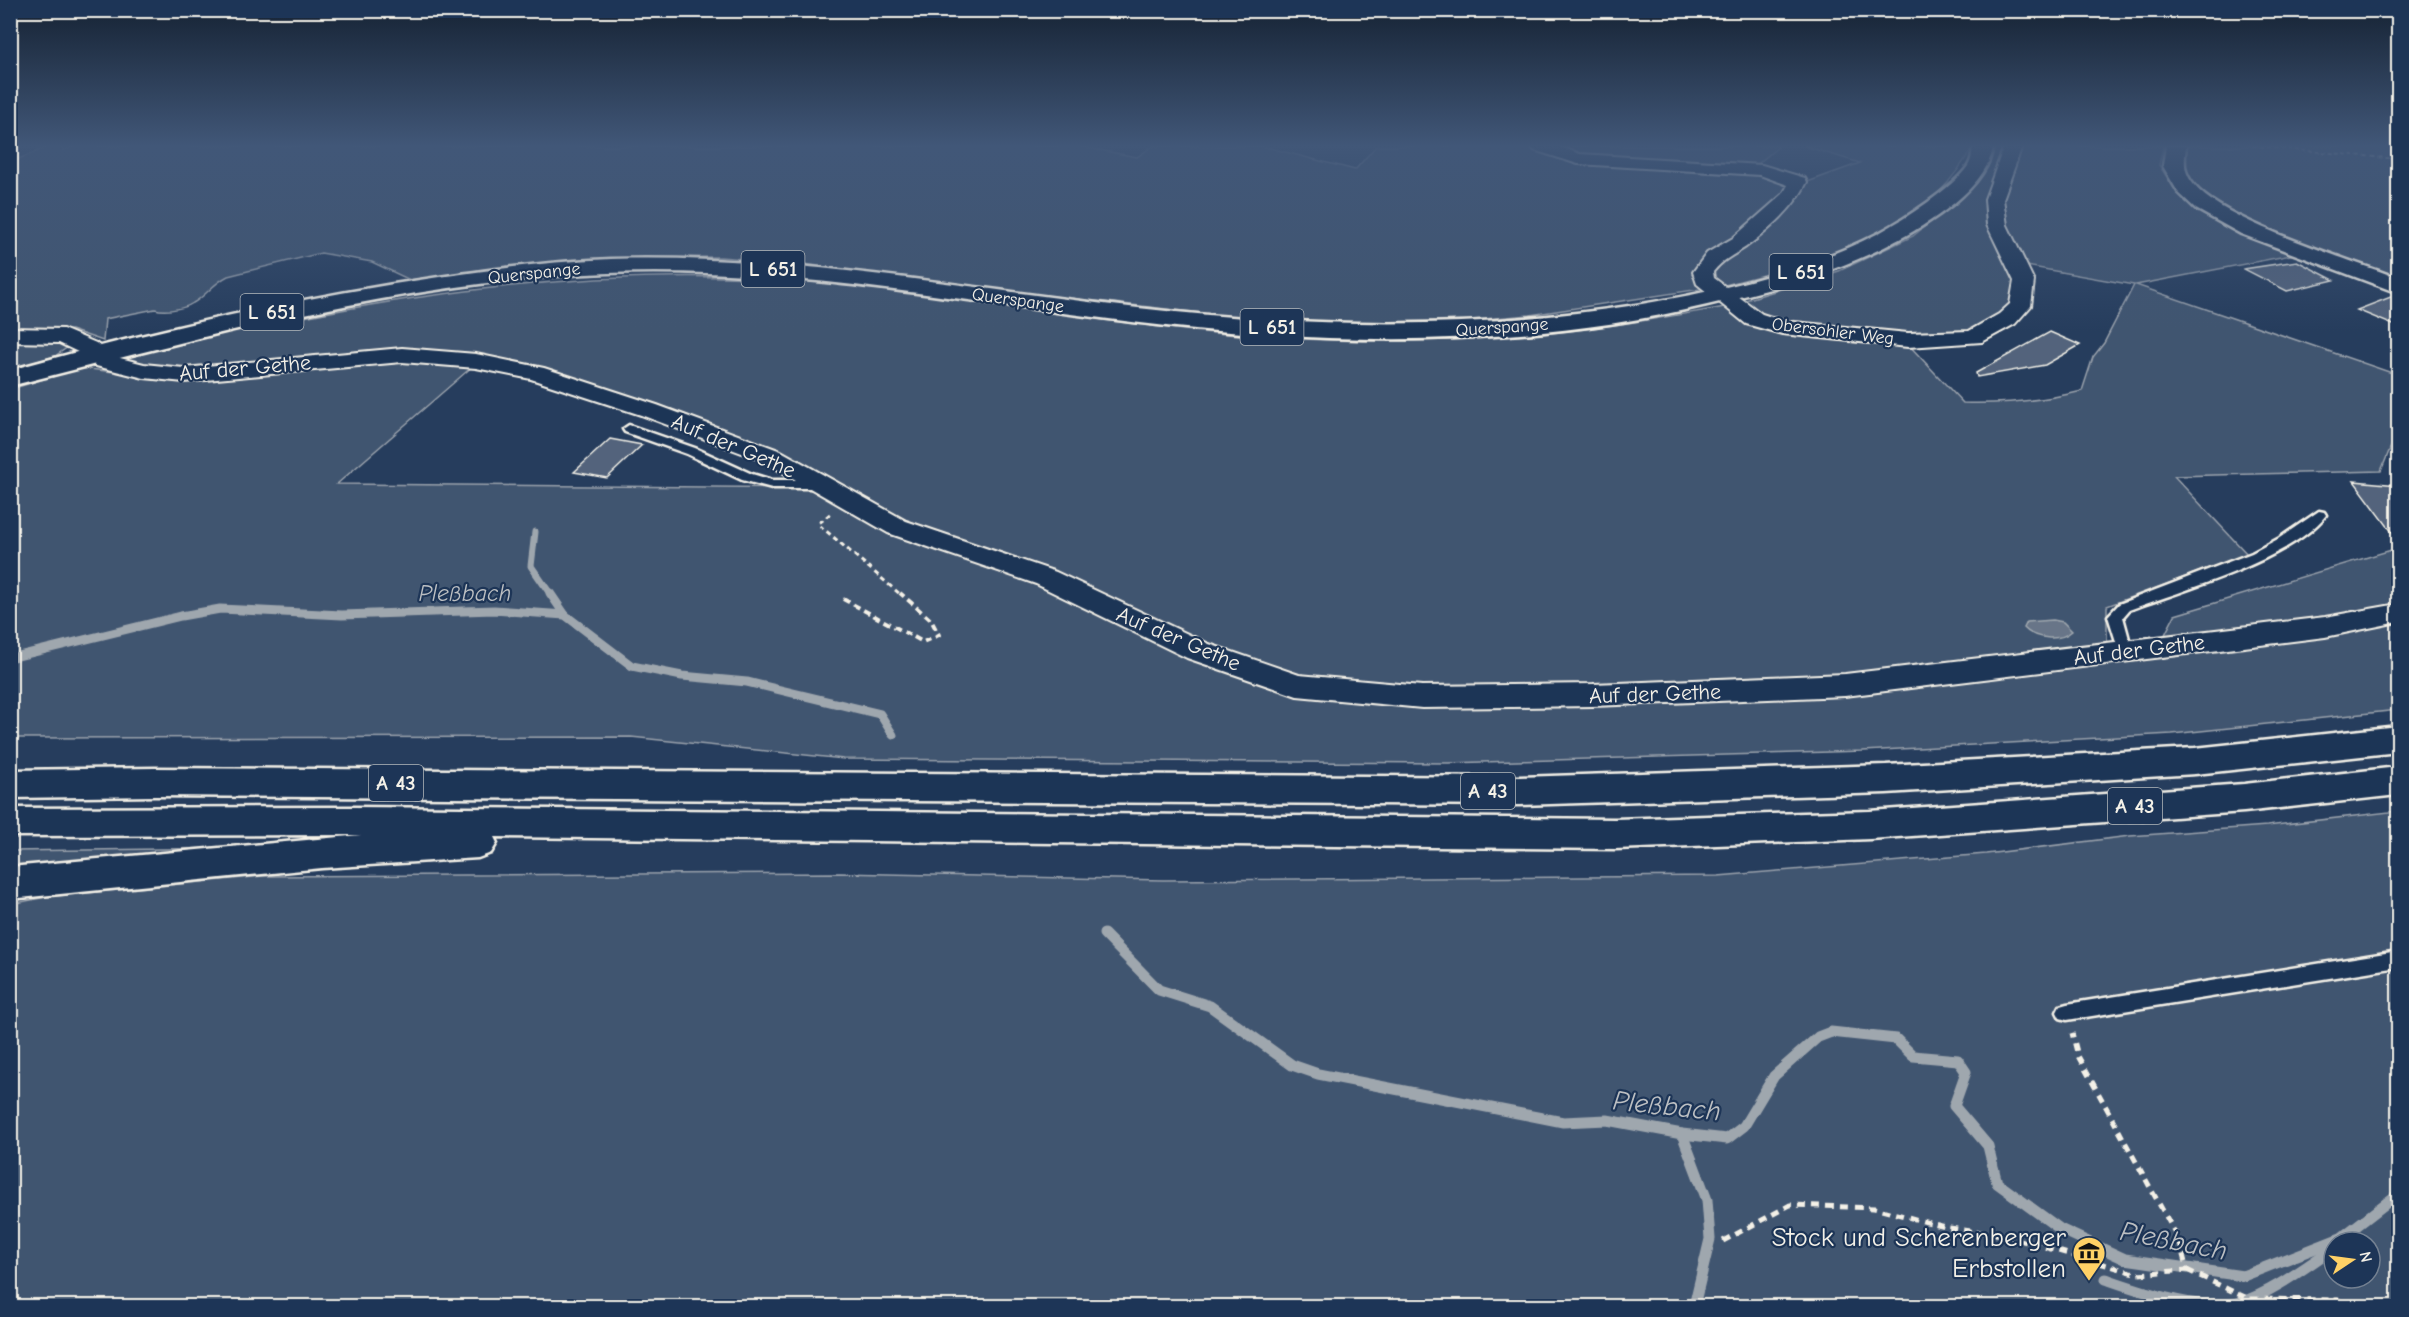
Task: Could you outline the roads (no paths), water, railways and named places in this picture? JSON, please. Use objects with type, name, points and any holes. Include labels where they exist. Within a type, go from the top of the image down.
[{"type":"main road","name":"Querspange","points":[[10,378],[96,354],[246,318],[352,296],[525,273],[599,267],[695,265],[797,271],[1141,316],[1304,330],[1461,331],[1518,326],[1644,310],[1722,295],[1815,268],[1878,243],[1899,232],[1934,207]]},
{"type":"main road","points":[[2208,207],[2249,229],[2398,286]]},
{"type":"main road","name":"A 43","points":[[10,784],[166,782],[1520,791],[1886,779],[2172,762],[2398,739]]},
{"type":"main road","name":"A 43","points":[[10,822],[352,821],[1615,834],[1870,825],[2244,798],[2398,781]]},
{"type":"main road","points":[[10,883],[322,853],[724,826]]},
{"type":"street","name":"Obersohler Weg","points":[[1779,207],[1740,242],[1714,257],[1702,272],[1704,280],[1754,319],[1782,327],[1908,340],[1974,337],[2007,319],[2020,306],[2024,281],[1997,225],[1995,207]]},
{"type":"street","name":"Auf der Gethe","points":[[10,335],[63,336],[96,354],[104,362],[134,369],[184,375],[402,355],[476,361],[536,373],[649,410],[772,456],[897,527],[1046,578],[1197,651],[1297,685],[1422,697],[1593,695],[1856,684],[2325,627],[2398,613]]},
{"type":"lane","points":[[629,429],[691,451],[747,477],[772,484],[820,484]]},
{"type":"lane","points":[[2125,650],[2115,616],[2124,607],[2261,553],[2292,538],[2312,524],[2319,515]]},
{"type":"lane","points":[[2067,1012],[2398,959]]},
{"type":"waterway","points":[[535,532],[531,566],[551,595]]},
{"type":"waterway","points":[[550,593],[565,615]]},
{"type":"waterway","name":"Pleßbach","points":[[10,658],[181,616],[220,609],[342,615],[494,610],[565,615]]},
{"type":"waterway","name":"Pleßbach","points":[[565,615],[632,666],[682,676],[747,682],[880,714],[893,735]]},
{"type":"waterway","name":"Pleßbach","points":[[1104,934],[1159,990],[1210,1006],[1292,1065],[1318,1074],[1563,1122],[1607,1120],[1682,1134]]},
{"type":"waterway","name":"Pleßbach","points":[[1682,1134],[1727,1139],[1744,1126],[1774,1076],[1818,1037],[1831,1032],[1896,1039],[1913,1056],[1958,1060],[1966,1072],[1954,1106],[1988,1146],[1997,1183],[2060,1229],[2125,1259],[2243,1276],[2341,1238],[2398,1194]]},
{"type":"waterway","points":[[1682,1134],[1707,1200],[1710,1239],[1694,1306]]},
{"type":"waterway","points":[[2106,1279],[2173,1300],[2227,1305],[2242,1302],[2266,1292],[2322,1256]]},
{"type":"place","name":"Stock und Scherenberger Erbstollen","points":[[2089,1282]]}]
